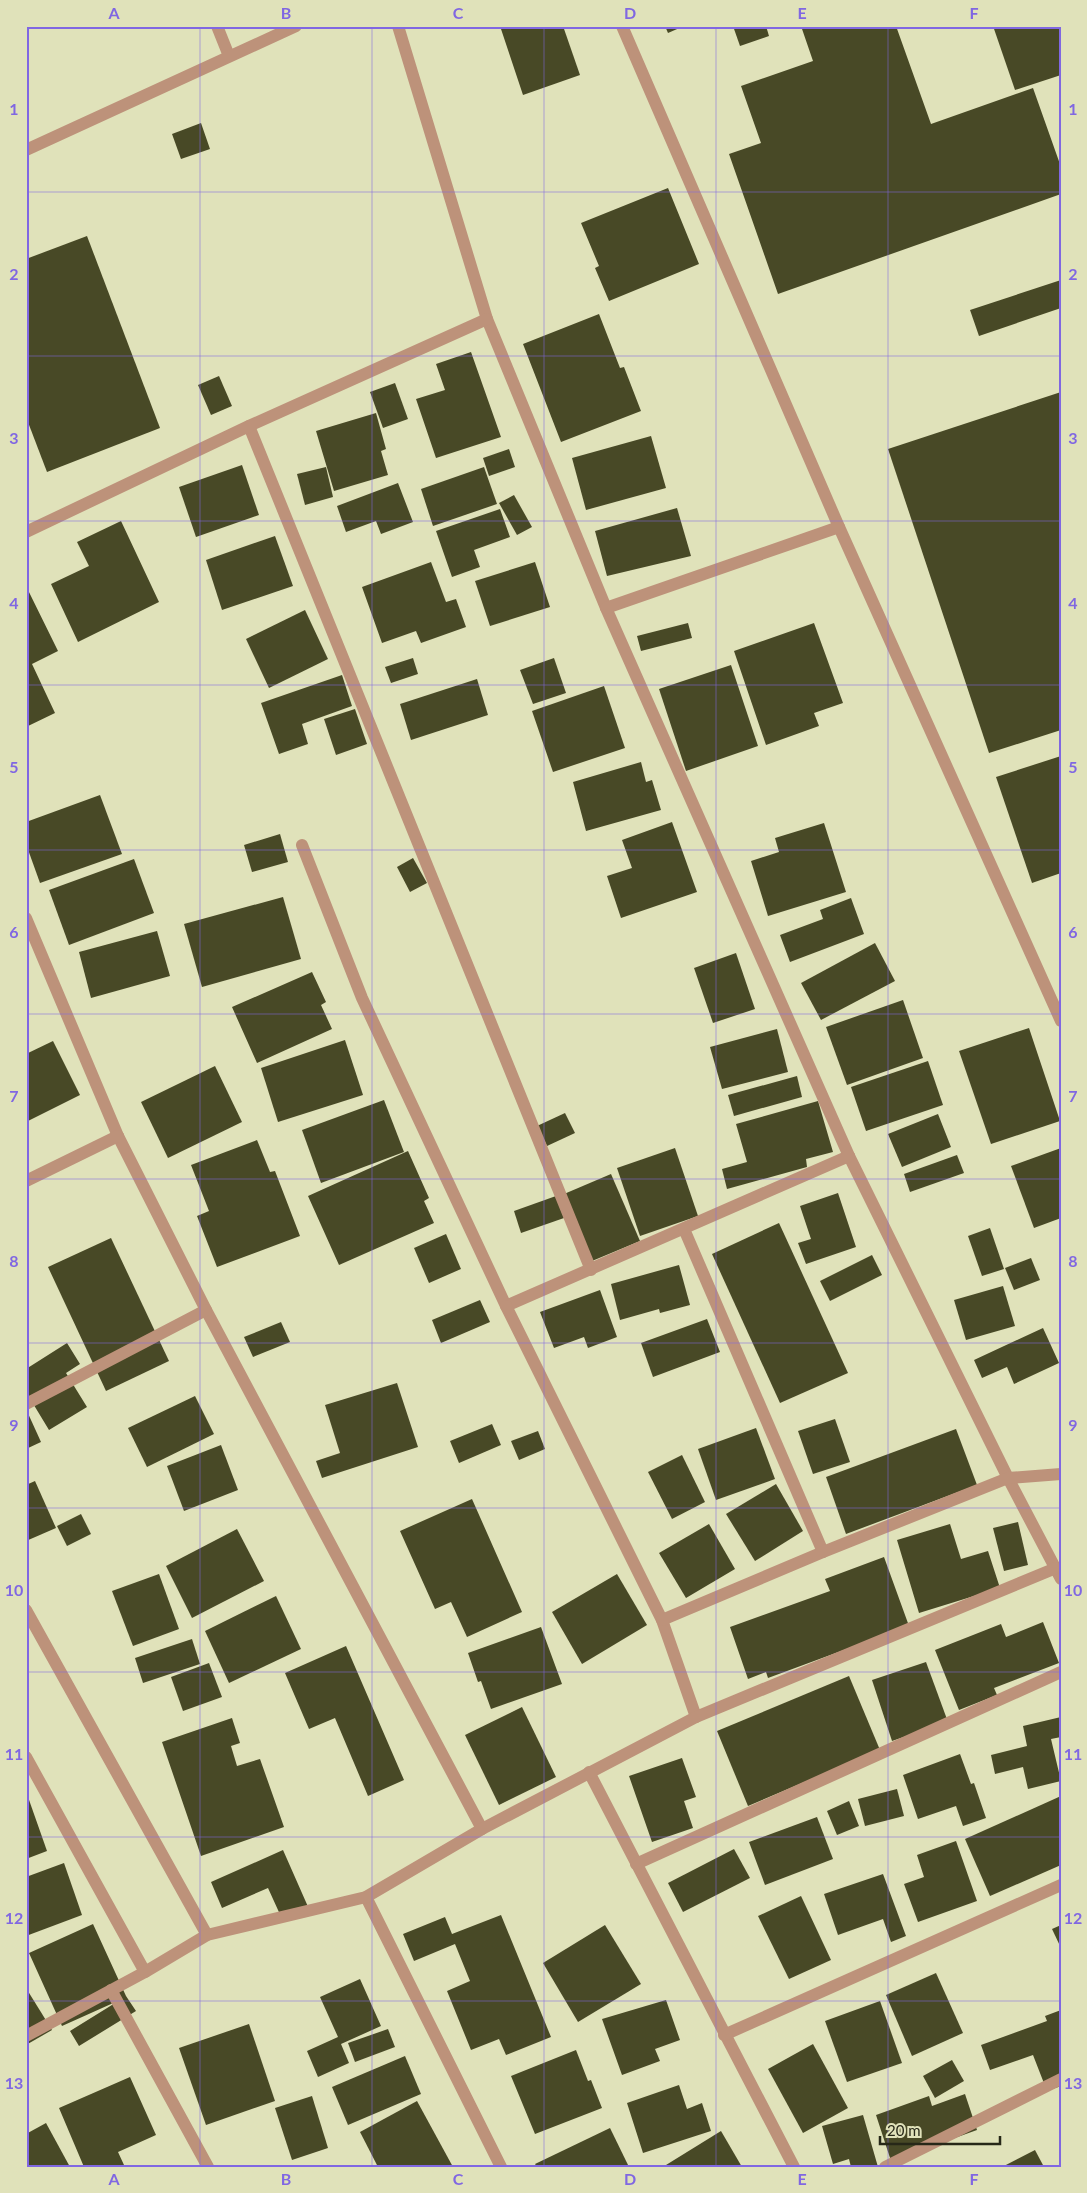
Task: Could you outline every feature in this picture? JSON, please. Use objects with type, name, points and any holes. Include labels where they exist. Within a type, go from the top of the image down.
[{"type":"street","points":[[217,26],[228,56]]},
{"type":"street","points":[[26,150],[296,26]]},
{"type":"street","points":[[26,2036],[145,1972],[207,1935],[366,1897],[482,1829],[696,1717],[1058,1574],[1008,1478],[849,1156],[606,608],[487,318],[398,26]]},
{"type":"street","points":[[622,26],[839,527],[1061,1021]]},
{"type":"street","points":[[26,532],[249,426],[487,318]]},
{"type":"street","points":[[249,426],[591,1270]]},
{"type":"street","points":[[606,608],[839,527]]},
{"type":"street","points":[[302,845],[362,998],[506,1306],[662,1620],[696,1717]]},
{"type":"street","points":[[26,918],[118,1136],[206,1310],[482,1829]]},
{"type":"street","points":[[26,1182],[118,1136]]},
{"type":"street","points":[[506,1306],[849,1156]]},
{"type":"street","points":[[684,1229],[823,1552]]},
{"type":"street","points":[[26,1404],[206,1310]]},
{"type":"street","points":[[662,1620],[823,1552],[1008,1478],[1061,1474]]},
{"type":"street","points":[[26,1610],[207,1935]]},
{"type":"street","points":[[636,1864],[1061,1672]]},
{"type":"street","points":[[26,1757],[145,1972]]},
{"type":"street","points":[[588,1772],[794,2167]]},
{"type":"street","points":[[724,2035],[1061,1885]]},
{"type":"street","points":[[366,1897],[501,2167]]},
{"type":"street","points":[[111,1990],[208,2167]]},
{"type":"street","points":[[885,2167],[1061,2079]]},
{"type":"building","points":[[500,26],[563,26],[580,75],[523,95]]},
{"type":"building","points":[[665,26],[684,26],[668,33]]},
{"type":"building","points":[[733,26],[766,26],[769,36],[740,46]]},
{"type":"building","points":[[801,26],[896,26],[931,124],[1033,88],[1061,167],[1061,194],[778,294],[729,154],[761,143],[741,86],[813,61]]},
{"type":"building","points":[[993,26],[1061,26],[1061,75],[1015,90]]},
{"type":"building","points":[[201,123],[210,149],[181,159],[172,134]]},
{"type":"building","points":[[668,188],[699,264],[609,301],[595,268],[599,266],[581,223]]},
{"type":"building","points":[[87,236],[160,428],[47,472],[26,417],[26,259]]},
{"type":"building","points":[[1061,280],[1061,308],[979,336],[970,310]]},
{"type":"building","points":[[599,314],[620,368],[624,367],[641,411],[561,442],[523,344]]},
{"type":"building","points":[[471,352],[501,437],[436,458],[416,399],[445,390],[436,364]]},
{"type":"building","points":[[219,376],[232,406],[211,415],[198,385]]},
{"type":"building","points":[[395,383],[408,419],[383,428],[370,392]]},
{"type":"building","points":[[1061,392],[1061,730],[989,753],[888,449]]},
{"type":"building","points":[[376,413],[386,449],[381,451],[388,475],[334,491],[316,431]]},
{"type":"building","points":[[651,436],[666,488],[586,510],[572,458]]},
{"type":"building","points":[[509,449],[515,467],[489,476],[483,458]]},
{"type":"building","points":[[242,465],[259,515],[196,537],[179,487]]},
{"type":"building","points":[[326,467],[333,497],[305,505],[297,474]]},
{"type":"building","points":[[484,467],[497,504],[433,526],[421,489]]},
{"type":"building","points":[[398,483],[413,522],[381,534],[376,521],[346,532],[337,506]]},
{"type":"building","points":[[514,495],[532,527],[517,535],[499,503]]},
{"type":"building","points":[[677,508],[691,556],[607,576],[595,531]]},
{"type":"building","points":[[500,509],[510,537],[474,550],[480,567],[452,577],[436,531]]},
{"type":"building","points":[[121,521],[159,602],[78,642],[51,584],[89,566],[77,542]]},
{"type":"building","points":[[275,536],[293,586],[222,610],[206,560]]},
{"type":"building","points":[[431,562],[446,602],[456,599],[466,627],[421,643],[416,631],[382,643],[362,587]]},
{"type":"building","points":[[535,562],[550,607],[490,626],[475,581]]},
{"type":"building","points":[[26,586],[58,651],[32,664],[55,713],[26,727]]},
{"type":"building","points":[[305,610],[328,659],[269,688],[246,639]]},
{"type":"building","points":[[688,623],[692,638],[641,651],[637,636]]},
{"type":"building","points":[[814,623],[843,703],[814,713],[819,726],[766,745],[734,651]]},
{"type":"building","points":[[413,658],[418,674],[391,683],[385,667]]},
{"type":"building","points":[[554,658],[566,693],[533,704],[520,670]]},
{"type":"building","points":[[731,665],[758,746],[686,771],[659,689]]},
{"type":"building","points":[[342,675],[352,706],[302,724],[308,744],[279,754],[261,703]]},
{"type":"building","points":[[477,679],[488,715],[411,740],[400,704]]},
{"type":"building","points":[[604,686],[625,748],[553,772],[532,711]]},
{"type":"building","points":[[355,709],[367,744],[336,755],[324,719]]},
{"type":"building","points":[[1061,756],[1061,873],[1032,883],[996,777]]},
{"type":"building","points":[[641,762],[646,782],[652,780],[661,810],[586,831],[573,782]]},
{"type":"building","points":[[100,795],[122,854],[40,883],[26,844],[26,822]]},
{"type":"building","points":[[672,822],[697,892],[621,918],[607,876],[632,868],[622,840]]},
{"type":"building","points":[[824,823],[846,892],[768,916],[751,861],[779,852],[775,838]]},
{"type":"building","points":[[280,834],[288,862],[252,872],[244,845]]},
{"type":"building","points":[[413,858],[427,883],[410,892],[397,867]]},
{"type":"building","points":[[134,859],[154,913],[69,945],[49,890]]},
{"type":"building","points":[[283,897],[301,959],[202,987],[184,924]]},
{"type":"building","points":[[851,898],[864,934],[790,962],[780,935],[823,919],[820,910]]},
{"type":"building","points":[[157,931],[170,976],[91,998],[79,952]]},
{"type":"building","points":[[875,943],[895,981],[821,1020],[801,983]]},
{"type":"building","points":[[736,953],[755,1009],[713,1023],[694,968]]},
{"type":"building","points":[[312,972],[326,1002],[321,1005],[332,1029],[257,1063],[232,1007]]},
{"type":"building","points":[[903,1000],[923,1058],[847,1085],[826,1027]]},
{"type":"building","points":[[1029,1028],[1060,1121],[991,1144],[959,1051]]},
{"type":"building","points":[[777,1029],[788,1072],[722,1089],[710,1047]]},
{"type":"building","points":[[345,1040],[363,1095],[278,1122],[261,1068]]},
{"type":"building","points":[[53,1041],[80,1095],[26,1122],[26,1054]]},
{"type":"building","points":[[928,1061],[943,1105],[866,1131],[851,1087]]},
{"type":"building","points":[[215,1066],[242,1122],[168,1158],[141,1102]]},
{"type":"building","points":[[797,1076],[802,1097],[734,1116],[728,1095]]},
{"type":"building","points":[[384,1100],[404,1152],[321,1183],[302,1130]]},
{"type":"building","points":[[818,1101],[833,1152],[806,1159],[807,1167],[727,1189],[722,1169],[747,1162],[736,1124]]},
{"type":"building","points":[[565,1113],[575,1133],[547,1146],[537,1126]]},
{"type":"building","points":[[938,1114],[951,1147],[902,1167],[888,1134]]},
{"type":"building","points":[[257,1140],[270,1172],[275,1171],[300,1236],[217,1267],[197,1216],[209,1211],[191,1165]]},
{"type":"building","points":[[675,1148],[698,1216],[640,1236],[617,1168]]},
{"type":"building","points":[[1061,1148],[1061,1218],[1034,1228],[1011,1166]]},
{"type":"building","points":[[408,1151],[429,1198],[424,1201],[434,1223],[339,1265],[308,1196]]},
{"type":"building","points":[[957,1155],[964,1173],[910,1192],[904,1174]]},
{"type":"building","points":[[611,1174],[640,1241],[592,1261],[564,1194]]},
{"type":"building","points":[[838,1193],[856,1247],[806,1264],[798,1243],[811,1239],[800,1206]]},
{"type":"building","points":[[556,1196],[564,1218],[521,1233],[514,1211]]},
{"type":"building","points":[[779,1223],[848,1373],[780,1403],[712,1254]]},
{"type":"building","points":[[990,1228],[1004,1269],[982,1276],[968,1236]]},
{"type":"building","points":[[446,1234],[461,1269],[429,1283],[414,1248]]},
{"type":"building","points":[[111,1238],[169,1361],[106,1391],[48,1267]]},
{"type":"building","points":[[872,1255],[882,1275],[830,1301],[820,1281]]},
{"type":"building","points":[[1031,1258],[1040,1280],[1014,1290],[1005,1268]]},
{"type":"building","points":[[679,1265],[690,1305],[660,1313],[659,1309],[620,1320],[611,1284]]},
{"type":"building","points":[[1003,1286],[1015,1326],[966,1340],[954,1300]]},
{"type":"building","points":[[600,1290],[617,1337],[588,1348],[584,1337],[554,1348],[540,1312]]},
{"type":"building","points":[[480,1300],[490,1322],[441,1343],[432,1320]]},
{"type":"building","points":[[707,1319],[720,1352],[653,1377],[641,1343]]},
{"type":"building","points":[[281,1322],[290,1342],[253,1357],[244,1337]]},
{"type":"building","points":[[1043,1328],[1059,1363],[1014,1384],[1007,1367],[982,1378],[974,1360]]},
{"type":"building","points":[[67,1343],[80,1364],[66,1373],[87,1407],[49,1430],[26,1392],[26,1369]]},
{"type":"building","points":[[397,1383],[418,1447],[322,1478],[316,1461],[340,1453],[325,1405]]},
{"type":"building","points":[[195,1396],[214,1434],[147,1467],[128,1428]]},
{"type":"building","points":[[26,1409],[41,1442],[26,1449]]},
{"type":"building","points":[[835,1419],[850,1462],[813,1474],[798,1431]]},
{"type":"building","points":[[492,1424],[501,1445],[459,1463],[450,1441]]},
{"type":"building","points":[[756,1428],[775,1479],[716,1500],[698,1449]]},
{"type":"building","points":[[956,1429],[977,1485],[846,1534],[826,1477]]},
{"type":"building","points":[[538,1431],[545,1449],[519,1460],[511,1441]]},
{"type":"building","points":[[221,1445],[238,1490],[184,1511],[167,1466]]},
{"type":"building","points":[[682,1455],[705,1502],[672,1519],[648,1472]]},
{"type":"building","points":[[35,1481],[56,1528],[26,1541],[26,1485]]},
{"type":"building","points":[[776,1484],[803,1531],[755,1561],[726,1514]]},
{"type":"building","points":[[472,1499],[522,1612],[467,1637],[451,1602],[435,1609],[400,1531]]},
{"type":"building","points":[[81,1514],[91,1534],[67,1546],[57,1526]]},
{"type":"building","points":[[1018,1522],[1028,1565],[1004,1571],[993,1528]]},
{"type":"building","points":[[709,1524],[735,1569],[686,1598],[659,1553]]},
{"type":"building","points":[[950,1524],[961,1559],[988,1551],[1000,1588],[919,1613],[897,1540]]},
{"type":"building","points":[[237,1529],[264,1581],[192,1618],[166,1566]]},
{"type":"building","points":[[884,1557],[909,1626],[768,1678],[766,1672],[748,1679],[730,1627],[830,1591],[825,1579]]},
{"type":"building","points":[[159,1574],[179,1629],[133,1646],[112,1591]]},
{"type":"building","points":[[617,1574],[647,1625],[582,1664],[552,1612]]},
{"type":"building","points":[[276,1596],[301,1649],[229,1683],[205,1631]]},
{"type":"building","points":[[1043,1622],[1059,1663],[994,1688],[997,1695],[959,1710],[935,1650],[1001,1624],[1006,1637]]},
{"type":"building","points":[[541,1627],[562,1684],[491,1709],[481,1681],[478,1682],[468,1653]]},
{"type":"building","points":[[192,1639],[200,1664],[143,1683],[135,1658]]},
{"type":"building","points":[[346,1646],[404,1780],[368,1796],[335,1718],[309,1729],[285,1673]]},
{"type":"building","points":[[926,1662],[948,1722],[892,1741],[872,1680]]},
{"type":"building","points":[[209,1663],[222,1697],[183,1711],[171,1677]]},
{"type":"building","points":[[849,1676],[880,1750],[748,1806],[717,1731]]},
{"type":"building","points":[[522,1707],[556,1777],[499,1805],[465,1735]]},
{"type":"building","points":[[1061,1717],[1061,1737],[1051,1739],[1061,1781],[1028,1789],[1023,1767],[995,1774],[991,1755],[1027,1746],[1023,1726]]},
{"type":"building","points":[[232,1718],[240,1743],[231,1746],[237,1766],[260,1759],[284,1827],[201,1856],[162,1742]]},
{"type":"building","points":[[960,1754],[971,1784],[974,1783],[986,1818],[963,1826],[956,1806],[918,1819],[903,1775]]},
{"type":"building","points":[[682,1758],[696,1797],[684,1801],[693,1828],[652,1842],[629,1776]]},
{"type":"building","points":[[897,1789],[904,1816],[865,1826],[858,1799]]},
{"type":"building","points":[[1061,1796],[1061,1865],[990,1896],[965,1839]]},
{"type":"building","points":[[26,1797],[28,1797],[47,1851],[26,1859]]},
{"type":"building","points":[[849,1801],[859,1826],[837,1835],[827,1811]]},
{"type":"building","points":[[817,1817],[833,1859],[765,1885],[749,1842]]},
{"type":"building","points":[[956,1841],[977,1901],[918,1922],[904,1884],[924,1877],[917,1855]]},
{"type":"building","points":[[734,1849],[750,1878],[683,1912],[668,1883]]},
{"type":"building","points":[[283,1850],[309,1909],[283,1921],[268,1888],[222,1908],[211,1882]]},
{"type":"building","points":[[64,1863],[82,1915],[26,1936],[26,1877]]},
{"type":"building","points":[[883,1874],[906,1936],[891,1942],[883,1919],[838,1935],[824,1894]]},
{"type":"building","points":[[801,1896],[831,1960],[789,1979],[758,1916]]},
{"type":"building","points":[[501,1915],[551,2037],[506,2055],[499,2039],[471,2050],[447,1991],[470,1981],[455,1944],[414,1961],[403,1934],[445,1917],[452,1934]]},
{"type":"building","points":[[93,1924],[126,1996],[136,2011],[79,2046],[70,2031],[120,2000],[62,2026],[29,1953]]},
{"type":"building","points":[[605,1925],[641,1984],[578,2022],[543,1963]]},
{"type":"building","points":[[1061,1925],[1061,1948],[1052,1929]]},
{"type":"building","points":[[936,1973],[963,2033],[912,2056],[886,1995]]},
{"type":"building","points":[[360,1979],[381,2026],[341,2044],[349,2063],[318,2077],[307,2051],[338,2037],[320,1997]]},
{"type":"building","points":[[26,1988],[52,2030],[26,2045]]},
{"type":"building","points":[[666,2000],[680,2040],[655,2049],[660,2061],[622,2075],[602,2019]]},
{"type":"building","points":[[880,2001],[902,2063],[847,2082],[825,2021]]},
{"type":"building","points":[[1061,2010],[1061,2086],[1047,2091],[1033,2055],[990,2070],[981,2045],[1047,2021],[1045,2016]]},
{"type":"building","points":[[249,2024],[275,2101],[206,2125],[179,2048]]},
{"type":"building","points":[[388,2029],[395,2047],[355,2062],[348,2043]]},
{"type":"building","points":[[813,2044],[848,2108],[803,2133],[768,2069]]},
{"type":"building","points":[[576,2050],[588,2081],[591,2080],[602,2108],[535,2134],[511,2076]]},
{"type":"building","points":[[405,2056],[421,2094],[348,2125],[332,2087]]},
{"type":"building","points":[[952,2060],[964,2081],[935,2098],[923,2076]]},
{"type":"building","points":[[130,2077],[156,2135],[118,2152],[124,2165],[119,2167],[84,2167],[59,2108]]},
{"type":"building","points":[[679,2085],[687,2109],[702,2103],[711,2131],[643,2153],[627,2103]]},
{"type":"building","points":[[965,2094],[977,2130],[891,2161],[876,2115],[929,2096],[932,2106]]},
{"type":"building","points":[[312,2096],[328,2148],[292,2160],[275,2108]]},
{"type":"building","points":[[417,2101],[453,2167],[378,2167],[360,2132]]},
{"type":"building","points":[[863,2115],[878,2167],[851,2167],[849,2159],[833,2164],[822,2126]]},
{"type":"building","points":[[46,2123],[70,2167],[26,2167],[26,2134]]},
{"type":"building","points":[[610,2128],[629,2167],[537,2167],[535,2164]]},
{"type":"building","points":[[721,2131],[742,2167],[667,2167],[666,2165]]},
{"type":"building","points":[[1035,2150],[1044,2167],[1002,2167]]}]
